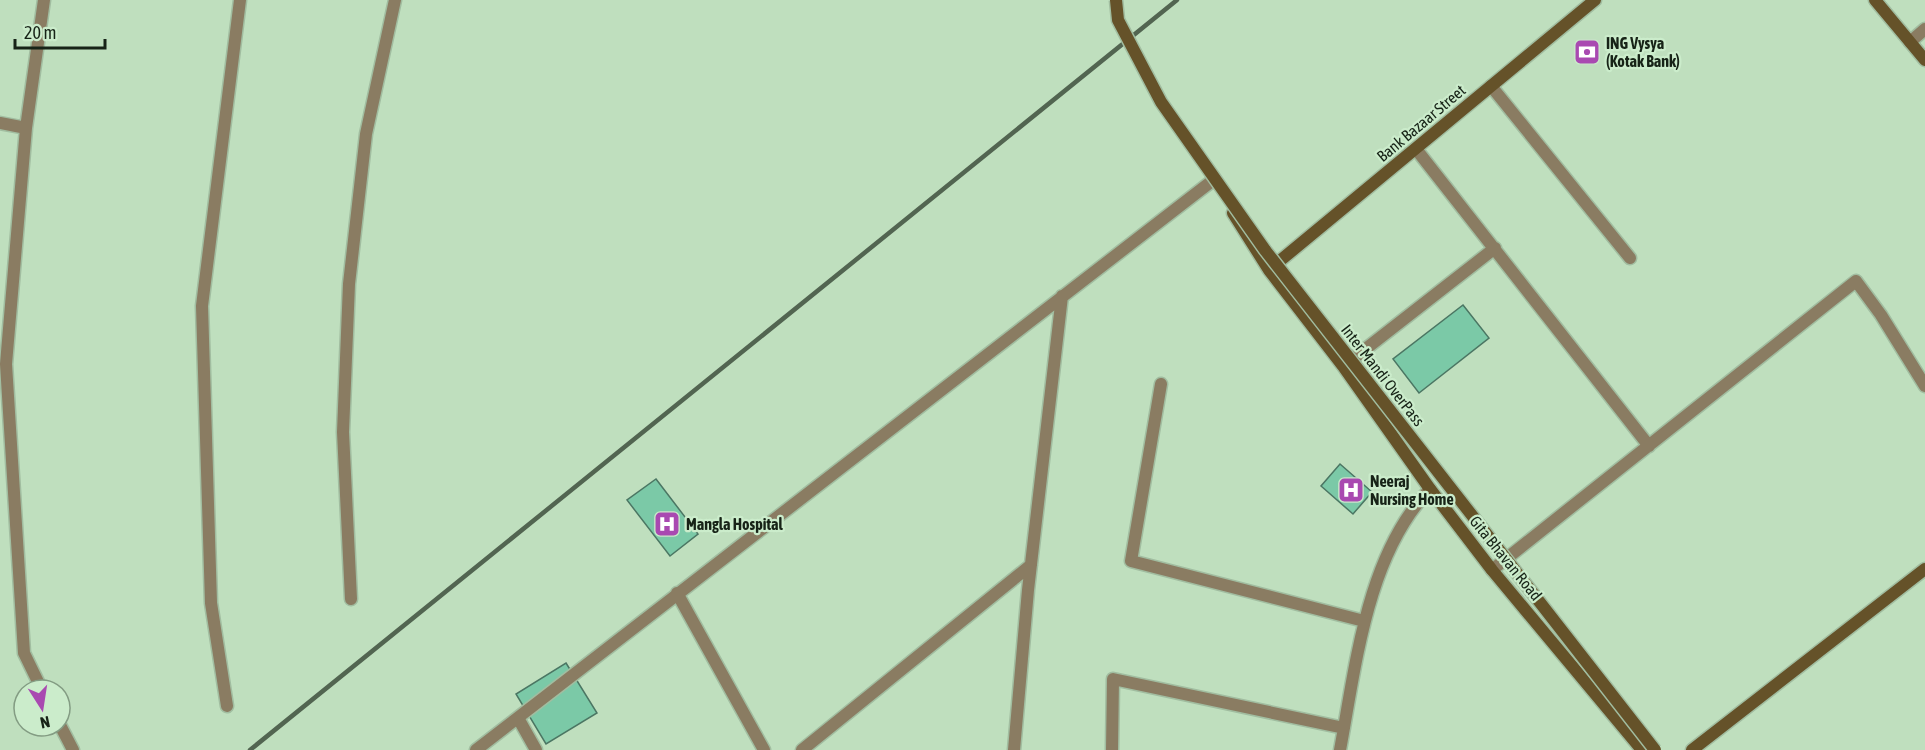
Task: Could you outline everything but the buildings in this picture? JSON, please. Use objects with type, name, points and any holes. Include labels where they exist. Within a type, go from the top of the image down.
[{"type":"street","points":[[36,678],[24,653],[6,364],[26,128],[44,0]]},
{"type":"street","points":[[227,706],[212,603],[202,306],[240,0]]},
{"type":"street","points":[[351,599],[343,432],[349,284],[366,134],[395,0]]},
{"type":"street","name":"Inter Mandi OverPass","points":[[1116,0],[1118,20],[1161,102],[1265,250],[1656,750]]},
{"type":"street","name":"Bank Bazaar Street","points":[[1269,270],[1594,0]]},
{"type":"street","points":[[1875,0],[1925,60]]},
{"type":"street","points":[[1910,42],[1925,29]]},
{"type":"street","points":[[1491,86],[1630,258]]},
{"type":"street","points":[[0,123],[26,128]]},
{"type":"street","name":"Gita Bhavan Road","points":[[1186,146],[1212,181],[1269,270],[1343,366],[1430,489],[1492,570],[1642,750]]},
{"type":"street","points":[[1416,149],[1649,446]]},
{"type":"street","points":[[476,750],[1212,181]]},
{"type":"street","points":[[1343,366],[1495,248]]},
{"type":"street","points":[[1492,570],[1856,281],[1881,315],[1925,386]]},
{"type":"street","points":[[1014,750],[1031,565],[1062,296]]},
{"type":"street","points":[[1161,384],[1131,561],[1364,621]]},
{"type":"street","points":[[1340,750],[1364,621],[1396,535],[1418,501],[1430,489]]},
{"type":"street","points":[[802,750],[1031,565]]},
{"type":"street","points":[[1692,750],[1925,569]]},
{"type":"street","points":[[677,593],[764,750]]},
{"type":"street","points":[[1112,750],[1113,679],[1344,728]]},
{"type":"street","points":[[518,718],[536,750]]},
{"type":"railway","points":[[250,750],[1177,0]]},
{"type":"place","name":"ING Vysya (Kotak Bank)","points":[[1587,52]]},
{"type":"place","name":"Neeraj Nursing Home","points":[[1351,490]]},
{"type":"place","name":"Mangla Hospital","points":[[667,524]]}]
